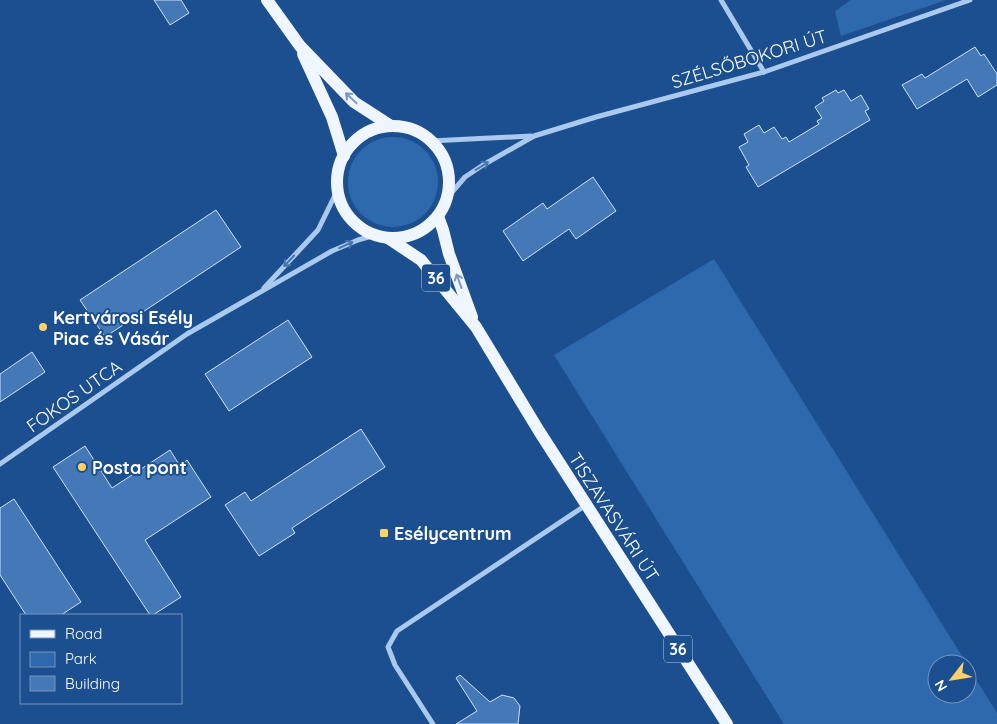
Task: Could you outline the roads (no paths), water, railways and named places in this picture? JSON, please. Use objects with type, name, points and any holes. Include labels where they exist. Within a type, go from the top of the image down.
[{"type":"main road","name":"36","points":[[266,0],[300,46],[354,102],[391,126]]},
{"type":"main road","name":"36","points":[[300,46],[332,117],[344,156]]},
{"type":"main road","name":"36","points":[[391,126],[405,127],[419,132],[430,141],[439,150],[445,161],[448,174],[447,198],[438,216],[421,231],[399,238],[374,235],[361,228],[350,217],[342,204],[338,189],[338,172],[344,156],[359,138],[379,128],[391,126]]},
{"type":"main road","name":"36","points":[[438,216],[444,230],[449,254],[476,327]]},
{"type":"main road","name":"36","points":[[388,238],[420,260],[476,327]]},
{"type":"main road","name":"TISZAVASVÁRI ÚT","points":[[476,327],[539,432],[727,724]]},
{"type":"street","points":[[720,0],[764,72]]},
{"type":"street","name":"SZÉLSŐBOKORI ÚT","points":[[534,136],[596,117],[764,72],[970,0]]},
{"type":"street","points":[[430,141],[534,136]]},
{"type":"street","points":[[447,198],[465,177],[482,165],[534,136]]},
{"type":"street","points":[[261,292],[318,230],[338,189]]},
{"type":"street","name":"FOKOS UTCA","points":[[0,464],[187,334],[319,259],[358,240],[374,235]]},
{"type":"street","points":[[433,724],[395,665],[388,647],[397,631],[586,505]]},
{"type":"place","name":"Kertvárosi Esély Piac és Vásár","points":[[43,327]]},
{"type":"place","name":"Posta pont","points":[[82,467]]},
{"type":"place","name":"Esélycentrum","points":[[384,533]]}]
